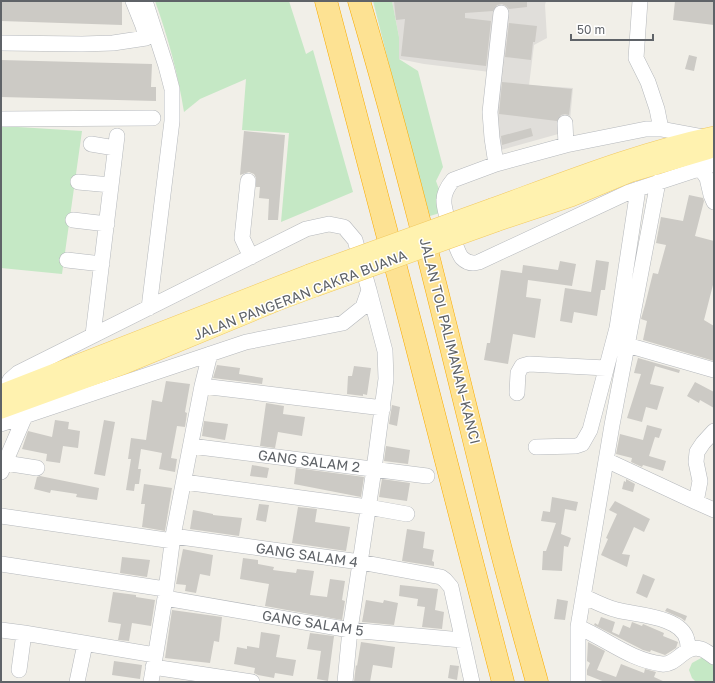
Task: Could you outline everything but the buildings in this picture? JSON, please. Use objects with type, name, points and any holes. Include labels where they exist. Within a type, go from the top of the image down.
[{"type":"highway","points":[[326,1],[503,682]]},
{"type":"highway","name":"JALAN TOL PALIMANAN–KANCI","points":[[359,1],[450,337],[500,543],[537,682]]},
{"type":"main road","name":"JALAN PANGERAN CAKRA BUANA","points":[[1,399],[125,364],[275,302],[312,281],[494,215],[571,197],[712,140]]},
{"type":"street","points":[[1,43],[114,43],[146,38],[133,1]]},
{"type":"street","points":[[146,1],[172,89],[172,121],[149,308]]},
{"type":"street","points":[[640,1],[636,58],[648,82],[661,129]]},
{"type":"street","points":[[496,160],[492,138],[490,112],[501,13]]},
{"type":"street","points":[[1,119],[153,118]]},
{"type":"street","points":[[712,140],[661,129],[646,128],[566,132],[496,160],[453,180],[446,192],[444,208],[458,252],[462,258],[471,264],[486,260],[629,192],[707,166],[707,178],[714,202]]},
{"type":"street","points":[[91,144],[116,142],[93,335]]},
{"type":"street","points":[[248,180],[242,238],[251,256]]},
{"type":"street","points":[[78,182],[111,185]]},
{"type":"street","points":[[578,682],[578,627],[606,460],[658,182]]},
{"type":"street","points":[[536,447],[576,446],[582,444],[590,430],[616,328],[638,189]]},
{"type":"street","points":[[73,220],[106,224]]},
{"type":"street","points":[[1,399],[10,380],[18,373],[93,335],[306,229],[329,224],[344,227],[355,240],[369,290],[385,351],[386,379],[350,630],[345,682]]},
{"type":"street","points":[[67,260],[102,264]]},
{"type":"street","points":[[1,424],[246,342],[343,323],[363,307],[369,290]]},
{"type":"street","points":[[627,345],[714,370]]},
{"type":"street","points":[[151,682],[173,539],[202,386],[210,354]]},
{"type":"street","points":[[517,393],[518,372],[522,366],[528,364],[606,368]]},
{"type":"street","points":[[202,386],[383,408]]},
{"type":"street","points":[[25,416],[3,467],[38,468]]},
{"type":"street","points":[[696,502],[700,482],[696,462],[697,452],[702,443],[714,431]]},
{"type":"street","name":"GANG SALAM 2","points":[[191,446],[426,476]]},
{"type":"street","points":[[606,460],[714,510]]},
{"type":"street","points":[[184,482],[368,507],[407,514]]},
{"type":"street","name":"GANG SALAM 4","points":[[1,516],[360,562],[441,577],[451,587],[462,640]]},
{"type":"street","name":"GANG SALAM 5","points":[[1,564],[350,630],[462,640]]},
{"type":"street","points":[[583,596],[607,608],[655,617],[671,623],[681,630],[687,639],[688,650]]},
{"type":"street","points":[[578,627],[594,633],[633,656],[664,664],[670,664],[688,650],[698,648],[714,657]]},
{"type":"street","points":[[1,630],[24,632],[85,644],[154,661],[252,682]]},
{"type":"street","points":[[19,670],[24,632]]},
{"type":"street","points":[[462,640],[472,682]]},
{"type":"street","points":[[77,682],[85,644]]},
{"type":"shaded area","points":[[392,1],[546,1],[547,38],[534,45],[529,85],[573,88],[569,131],[487,154],[484,137],[490,72],[424,64],[399,59],[399,37]]},
{"type":"green space","points":[[155,1],[289,1],[306,54],[313,50],[353,192],[281,222],[289,133],[242,130],[246,79],[200,99],[184,112],[172,56]]},
{"type":"green space","points":[[373,1],[392,1],[399,37],[399,59],[418,71],[443,167],[436,181],[440,192],[443,212],[430,216],[401,112]]},
{"type":"green space","points":[[2,126],[82,131],[62,274],[1,268]]},
{"type":"green space","points":[[703,657],[714,661],[714,682],[696,682],[692,678],[689,670],[692,663]]}]
